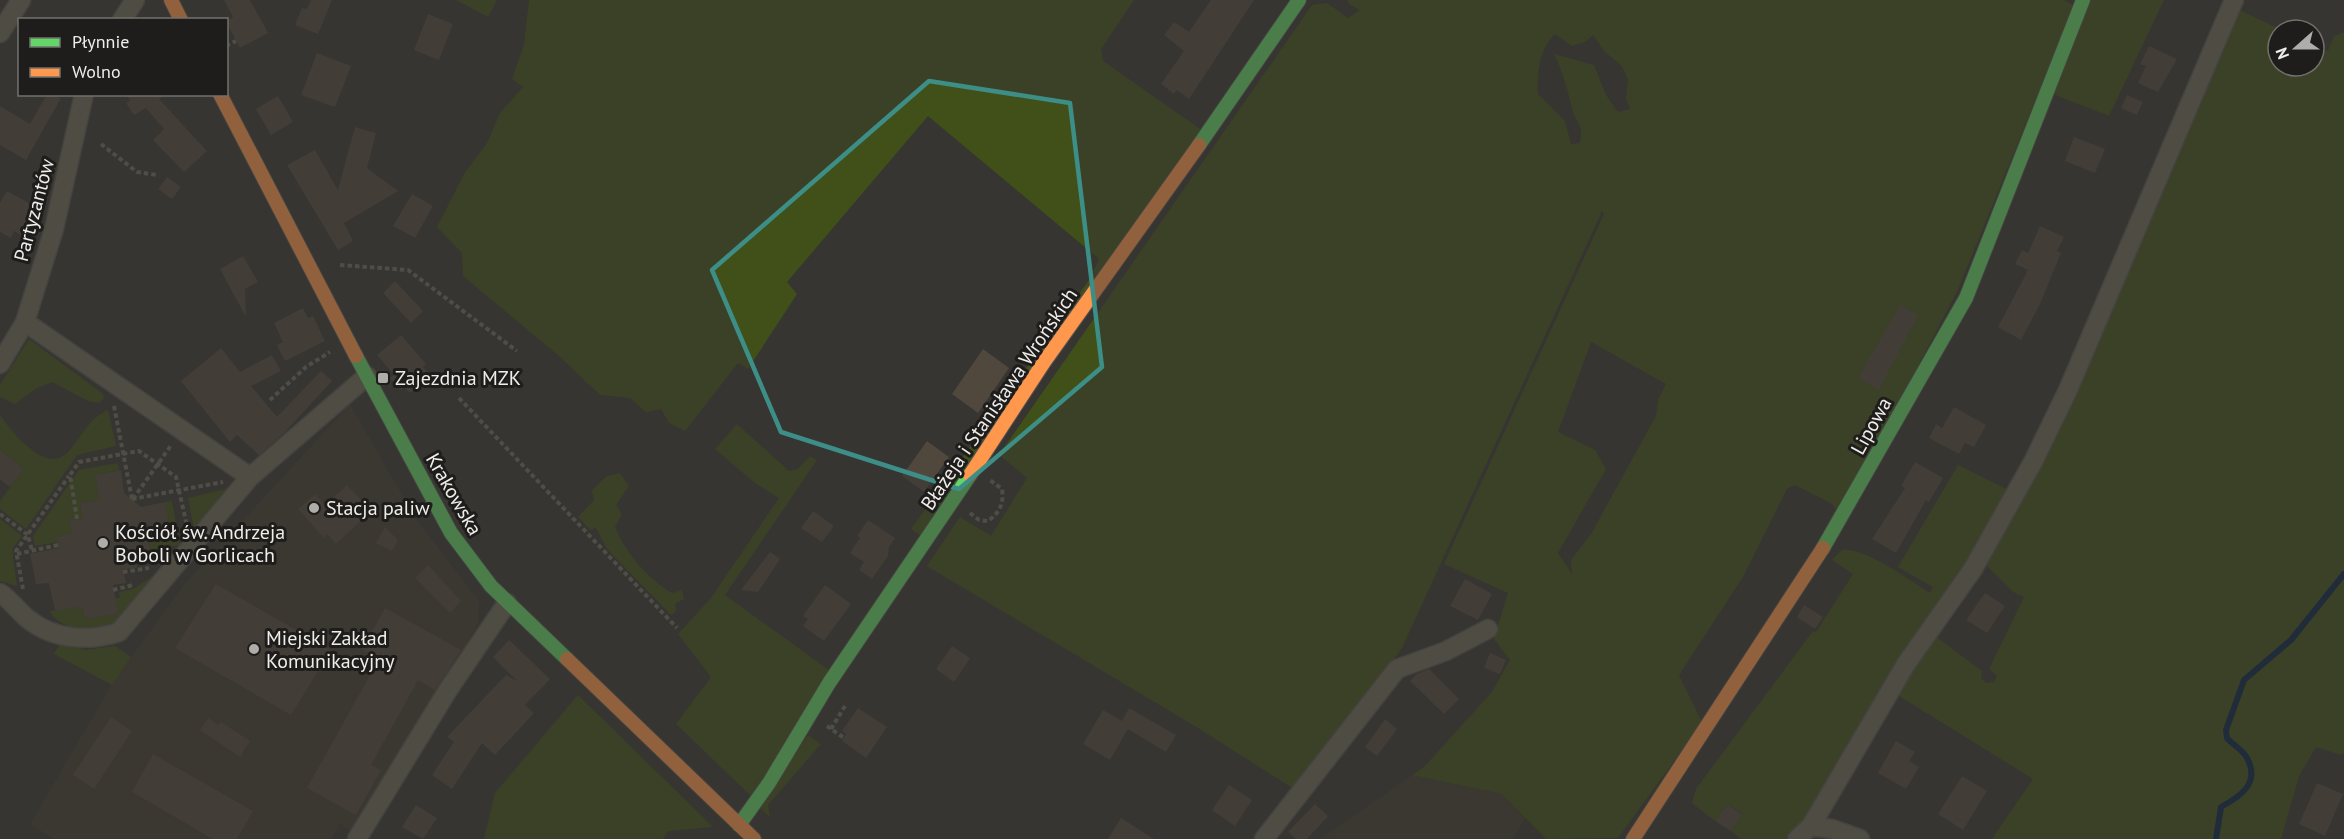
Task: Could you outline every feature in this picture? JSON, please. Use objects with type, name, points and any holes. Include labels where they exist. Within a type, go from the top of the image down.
[{"type":"street","points":[[0,33],[21,0]]},
{"type":"street","points":[[123,18],[135,0]]},
{"type":"street","points":[[171,0],[180,18]]},
{"type":"street","name":"Błażeja i Stanisława Wrońskich","points":[[739,825],[769,783],[829,683],[950,506],[1044,362],[1244,82],[1299,0]]},
{"type":"street","name":"Lipowa","points":[[1633,839],[1830,538],[1966,298],[2083,0]]},
{"type":"street","points":[[1797,839],[1811,825],[1906,664],[1972,569],[2033,462],[2072,381],[2234,0]]},
{"type":"street","name":"Partyzantów","points":[[0,364],[25,322],[54,228],[84,96]]},
{"type":"street","name":"Krakowska","points":[[221,96],[451,533],[484,578],[507,603],[754,839]]},
{"type":"street","points":[[25,322],[250,477]]},
{"type":"street","points":[[0,593],[29,620],[64,637],[99,639],[119,632],[250,477],[367,376]]},
{"type":"street","points":[[357,839],[448,690],[507,603]]},
{"type":"street","points":[[1264,839],[1397,669],[1446,651],[1488,629]]},
{"type":"street","points":[[1811,825],[1832,829],[1860,839]]},
{"type":"path","points":[[228,45],[236,41]]},
{"type":"path","points":[[101,144],[136,172],[157,175]]},
{"type":"path","points":[[340,265],[408,270],[517,351]]},
{"type":"path","points":[[270,400],[306,367],[335,349]]},
{"type":"path","points":[[122,389],[114,402],[132,499]]},
{"type":"path","points":[[459,398],[677,628]]},
{"type":"path","points":[[132,499],[182,429]]},
{"type":"path","points":[[29,620],[17,554],[79,462],[139,451],[176,477],[191,546]]},
{"type":"path","points":[[950,506],[965,509],[979,520],[988,521],[997,514],[1004,502],[1002,489],[973,471]]},
{"type":"path","points":[[70,476],[77,519]]},
{"type":"path","points":[[132,499],[250,477]]},
{"type":"path","points":[[0,514],[28,535],[32,551]]},
{"type":"path","points":[[17,554],[58,545]]},
{"type":"path","points":[[136,557],[166,551]]},
{"type":"path","points":[[123,573],[155,567]]},
{"type":"path","points":[[831,729],[845,706]]},
{"type":"path","points":[[820,722],[844,738]]},
{"type":"highlighted area","points":[[929,81],[1070,103],[1102,367],[959,489],[781,432],[712,270]]},
{"type":"shaded area","points":[[350,404],[416,519],[479,601],[478,624],[440,693],[354,833],[340,824],[331,839],[54,839],[30,824],[115,679],[186,582]]},
{"type":"shaded area","points":[[1412,775],[1502,794],[1525,818],[1513,839],[1320,839]]},
{"type":"green space","points":[[456,0],[497,0],[488,17]]},
{"type":"green space","points":[[529,0],[1134,0],[1101,49],[1103,61],[1203,131],[924,538],[911,529],[1089,280],[1099,259],[928,116],[787,282],[797,294],[748,369],[738,363],[685,431],[669,423],[661,409],[646,412],[630,398],[600,395],[559,356],[463,276],[462,253],[437,227],[464,174],[487,143],[500,113],[523,87],[512,79],[524,45]]},
{"type":"green space","points":[[1348,0],[2063,0],[2074,5],[1957,292],[1839,514],[1832,504],[1795,485],[1787,489],[1743,577],[1679,675],[1701,720],[1704,720],[1618,838],[1546,839],[1502,794],[1412,775],[1424,767],[1492,692],[1510,660],[1494,639],[1508,593],[1444,564],[1604,214],[1602,211],[1402,648],[1297,791],[1198,728],[927,566],[960,517],[991,536],[1027,478],[999,455],[1312,5],[1327,3],[1348,18],[1360,10],[1349,4]],"holes":[[[1555,34],[1572,46],[1585,42],[1593,35],[1605,52],[1622,66],[1628,80],[1626,98],[1630,109],[1618,112],[1606,95],[1594,65],[1554,54],[1580,127],[1580,143],[1571,144],[1565,121],[1538,94],[1540,61],[1545,47]],[[1591,342],[1666,384],[1658,400],[1656,416],[1591,534],[1571,560],[1572,574],[1558,553],[1606,469],[1595,450],[1558,432]]]},
{"type":"green space","points":[[2088,0],[2164,0],[2109,116],[2050,93]]},
{"type":"green space","points":[[2235,8],[2266,23],[2266,78],[2326,78],[2326,50],[2328,51],[2334,36],[2344,32],[2344,752],[2342,755],[2316,747],[2299,776],[2281,839],[1992,839],[2033,779],[1896,694],[1931,633],[1982,671],[1981,679],[1987,683],[1994,682],[1997,676],[1989,669],[2024,597],[2013,592],[1982,561]]},
{"type":"green space","points":[[29,339],[103,394],[104,398],[99,403],[88,401],[52,382],[35,389],[15,404],[0,397],[0,385]]},
{"type":"green space","points":[[108,410],[116,446],[77,455],[26,529],[0,509],[0,501],[24,469],[0,450],[0,415],[21,441],[41,456],[51,459],[60,458],[69,451],[91,423],[101,413]]},
{"type":"green space","points":[[737,424],[789,471],[798,469],[810,456],[817,460],[725,595],[833,673],[751,796],[676,724],[711,677],[678,634],[711,598],[779,498],[755,483],[715,449]]},
{"type":"green space","points":[[118,463],[119,470],[95,475],[99,500],[80,503],[83,519],[69,520],[72,533],[57,537],[58,542],[35,546],[33,536],[79,470]]},
{"type":"green space","points":[[1958,465],[2012,492],[1816,806],[1785,839],[1741,839],[1731,831],[1742,813],[1727,804],[1715,821],[1692,803],[1696,789],[1813,631],[1816,632],[1853,574],[1832,560],[1842,550],[1852,550],[1874,559],[1930,593],[1933,587],[1898,567]]},
{"type":"green space","points":[[620,473],[629,486],[616,505],[622,514],[615,527],[624,546],[646,573],[672,593],[682,590],[684,599],[675,604],[676,611],[671,615],[607,549],[596,528],[590,530],[578,517],[594,500],[592,490],[607,476]]},
{"type":"green space","points":[[226,489],[194,529],[188,498]]},
{"type":"green space","points":[[172,501],[180,545],[150,550],[146,532],[165,502]]},
{"type":"green space","points":[[0,519],[22,536],[12,549],[17,586],[0,581]]},
{"type":"green space","points":[[153,576],[157,579],[136,608],[113,628],[93,631],[73,628],[63,624],[49,611],[82,607],[85,619],[117,614],[115,598],[120,598],[119,592],[133,589]]},
{"type":"green space","points":[[61,642],[85,650],[115,646],[131,657],[112,685],[54,654]]},
{"type":"green space","points":[[578,695],[713,827],[668,831],[663,839],[484,839],[495,793]]},
{"type":"green space","points":[[808,735],[821,744],[768,805],[770,817],[760,808]]},
{"type":"building","points":[[224,0],[250,0],[268,33],[240,48],[228,26],[228,21],[233,17]]},
{"type":"building","points":[[311,0],[332,0],[318,34],[295,25],[302,8],[307,9]]},
{"type":"building","points":[[1211,0],[1254,0],[1189,99],[1177,90],[1174,94],[1161,84],[1184,51],[1164,35],[1174,22],[1189,32]]},
{"type":"building","points":[[428,14],[453,24],[439,60],[414,50]]},
{"type":"building","points":[[2149,46],[2177,59],[2158,92],[2138,83],[2146,66],[2140,64]]},
{"type":"building","points":[[317,53],[351,66],[335,107],[301,95]]},
{"type":"building","points":[[2127,95],[2143,102],[2137,115],[2121,108]]},
{"type":"building","points":[[46,96],[61,98],[26,160],[0,145],[0,106],[30,124]]},
{"type":"building","points":[[127,96],[163,96],[159,99],[207,151],[184,172],[153,140],[164,129],[146,108],[134,115],[126,103],[130,100]]},
{"type":"building","points":[[278,96],[293,122],[271,135],[256,109]]},
{"type":"building","points":[[355,127],[376,133],[367,168],[398,191],[344,223],[353,241],[338,250],[287,165],[315,150],[338,190]]},
{"type":"building","points":[[2074,137],[2105,149],[2095,173],[2065,161]]},
{"type":"building","points":[[167,177],[181,187],[172,199],[158,189]]},
{"type":"building","points":[[7,191],[38,208],[23,236],[14,231],[11,238],[0,232],[0,203]]},
{"type":"building","points":[[412,194],[433,206],[415,238],[393,226]]},
{"type":"building","points":[[2040,226],[2064,237],[2057,251],[2061,253],[2040,304],[2021,340],[1998,327],[2028,270],[2015,264],[2022,250],[2028,253]]},
{"type":"building","points":[[243,256],[258,282],[245,289],[246,317],[220,269]]},
{"type":"building","points":[[395,281],[423,311],[411,323],[383,293]]},
{"type":"building","points":[[1900,305],[1918,315],[1879,390],[1858,378]]},
{"type":"building","points":[[303,308],[308,318],[313,316],[325,341],[285,361],[277,345],[283,342],[274,323]]},
{"type":"building","points":[[401,335],[426,364],[423,367],[430,375],[410,393],[404,387],[401,390],[390,378],[394,375],[377,355]]},
{"type":"building","points":[[221,348],[240,372],[272,355],[281,371],[251,386],[277,417],[321,371],[332,381],[283,434],[259,455],[237,435],[230,442],[181,381]]},
{"type":"building","points":[[983,349],[1009,368],[978,413],[952,394]]},
{"type":"building","points":[[1954,407],[1986,425],[1974,447],[1965,443],[1959,454],[1929,438],[1936,424],[1942,428]]},
{"type":"building","points":[[927,441],[949,457],[924,492],[902,476]]},
{"type":"building","points":[[0,450],[24,469],[10,487],[0,479]]},
{"type":"building","points":[[1915,462],[1943,478],[1929,502],[1926,500],[1896,553],[1872,539],[1905,488],[1901,486]]},
{"type":"building","name":"Kościół św. Andrzeja Boboli w Gorlicach","points":[[121,470],[124,493],[141,507],[165,502],[169,528],[146,532],[150,550],[135,553],[137,568],[123,569],[126,583],[113,585],[118,614],[85,619],[82,607],[55,611],[49,583],[36,584],[30,554],[59,548],[56,537],[72,533],[69,520],[83,519],[80,503],[99,500],[95,475]]},
{"type":"building","points":[[347,485],[371,511],[336,544],[327,534],[324,538],[298,509],[315,494],[325,505]]},
{"type":"building","points":[[813,511],[834,526],[822,542],[801,528]]},
{"type":"building","points":[[868,520],[895,538],[889,547],[888,556],[872,579],[859,570],[864,562],[850,553],[860,538],[857,536]]},
{"type":"building","points":[[385,527],[398,540],[392,551],[376,543]]},
{"type":"building","points":[[770,552],[780,559],[758,592],[741,590]]},
{"type":"building","points":[[428,565],[461,601],[450,613],[415,578]]},
{"type":"building","points":[[1465,579],[1492,594],[1478,620],[1450,606]]},
{"type":"building","name":"Miejski Zakład Komunikacyjny","points":[[216,584],[331,650],[291,715],[175,648]]},
{"type":"building","points":[[825,585],[851,604],[824,641],[803,626],[808,619],[803,616]]},
{"type":"building","points":[[1985,593],[2005,606],[1987,633],[1966,620]]},
{"type":"building","points":[[1804,605],[1823,617],[1815,629],[1797,617]]},
{"type":"building","points":[[385,608],[461,650],[435,690],[418,680],[371,765],[381,770],[356,815],[307,788],[379,659],[362,649]]},
{"type":"building","points":[[509,640],[550,679],[525,705],[534,713],[495,755],[482,743],[452,789],[432,775],[454,742],[447,737],[506,675],[517,681],[493,657]]},
{"type":"building","points":[[952,646],[970,658],[954,682],[936,669]]},
{"type":"building","points":[[1490,653],[1506,660],[1500,674],[1484,668]]},
{"type":"building","points":[[1429,669],[1459,699],[1444,714],[1410,681],[1417,674]]},
{"type":"building","points":[[858,708],[887,727],[866,758],[842,741],[846,734],[842,731]]},
{"type":"building","points":[[1129,708],[1176,735],[1166,752],[1128,729],[1110,760],[1083,744],[1103,710],[1122,721]]},
{"type":"building","points":[[111,717],[132,731],[94,789],[73,775]]},
{"type":"building","points":[[208,718],[218,725],[221,722],[250,741],[240,757],[200,730]]},
{"type":"building","points":[[1385,719],[1397,729],[1377,756],[1365,747]]},
{"type":"building","points":[[1896,741],[1915,752],[1909,761],[1919,767],[1906,789],[1878,773]]},
{"type":"building","points":[[153,754],[253,811],[237,839],[213,839],[132,792]]},
{"type":"building","points":[[1962,776],[1987,791],[1963,830],[1938,814]]},
{"type":"building","points":[[2317,783],[2343,794],[2325,836],[2299,824]]},
{"type":"building","points":[[1229,785],[1252,800],[1235,826],[1212,810]]},
{"type":"building","points":[[1315,804],[1328,816],[1307,839],[1296,839],[1288,832]]},
{"type":"building","points":[[1727,804],[1742,814],[1731,831],[1715,821]]},
{"type":"building","points":[[416,805],[437,818],[423,839],[402,827]]},
{"type":"building","points":[[1121,818],[1154,839],[1108,839]]},
{"type":"waterway","points":[[2216,839],[2221,807],[2241,794],[2250,782],[2251,767],[2247,758],[2227,738],[2226,730],[2244,680],[2291,640],[2344,574]]},
{"type":"traffic: fast","points":[[1199,145],[1299,0]]},
{"type":"traffic: fast","points":[[1823,548],[1966,298],[2083,0]]},
{"type":"traffic: fast","points":[[356,356],[451,533],[491,586],[567,659]]},
{"type":"traffic: fast","points":[[739,825],[769,783],[829,683],[970,475]]},
{"type":"traffic: slow","points":[[171,0],[180,18]]},
{"type":"traffic: slow","points":[[221,96],[356,356]]},
{"type":"traffic: slow","points":[[970,475],[1044,362],[1199,145]]},
{"type":"traffic: slow","points":[[1633,839],[1823,548]]},
{"type":"traffic: slow","points":[[567,659],[754,839]]},
{"type":"place","name":"Zajezdnia MZK","points":[[383,378]]},
{"type":"place","name":"Stacja paliw","points":[[314,508]]},
{"type":"place","name":"Kościół św. Andrzeja Boboli w Gorlicach","points":[[103,543]]},
{"type":"place","name":"Miejski Zakład Komunikacyjny","points":[[254,649]]}]
